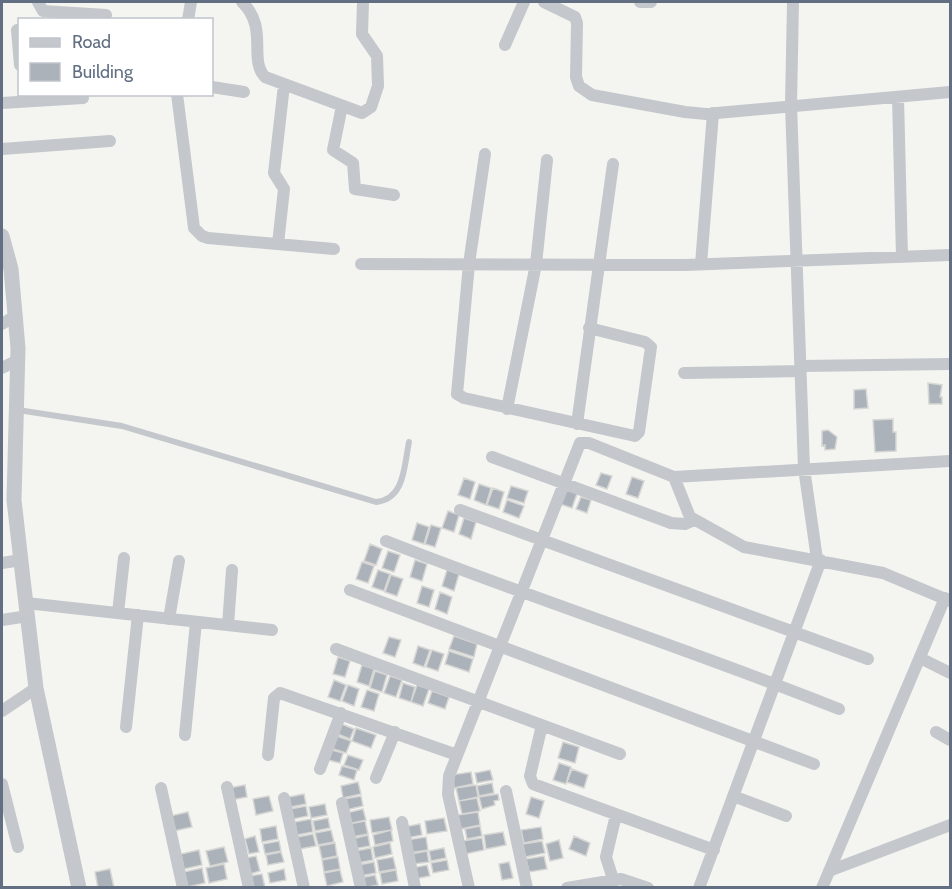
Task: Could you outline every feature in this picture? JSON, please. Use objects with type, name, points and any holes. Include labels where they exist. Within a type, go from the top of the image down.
[{"type":"street","points":[[38,2],[43,11],[106,15]]},
{"type":"street","points":[[188,18],[191,2]]},
{"type":"street","points":[[242,2],[254,15],[261,73],[284,85],[366,113],[371,107],[378,86],[377,56],[362,34],[363,2]]},
{"type":"street","points":[[505,45],[524,2]]},
{"type":"street","points":[[544,2],[575,17],[578,23],[576,77],[584,91],[592,95],[685,112],[713,113],[951,92]]},
{"type":"street","points":[[640,2],[651,2]]},
{"type":"street","points":[[699,888],[819,559],[804,468],[791,105],[793,2]]},
{"type":"street","points":[[17,30],[18,42]]},
{"type":"street","points":[[278,244],[284,189],[274,173],[284,85]]},
{"type":"street","points":[[213,87],[244,92]]},
{"type":"street","points":[[177,96],[194,228],[208,238],[333,249]]},
{"type":"street","points":[[898,96],[902,257]]},
{"type":"street","points":[[2,103],[22,98],[83,98]]},
{"type":"street","points":[[342,106],[333,150],[353,163],[355,189],[394,195]]},
{"type":"street","points":[[701,264],[713,113]]},
{"type":"street","points":[[2,149],[110,141]]},
{"type":"street","points":[[485,154],[469,264],[457,394],[464,398],[507,409],[632,436],[638,434],[652,350],[645,342],[589,328]]},
{"type":"street","points":[[507,409],[536,264],[547,159]]},
{"type":"street","points":[[577,424],[613,164]]},
{"type":"street","points":[[2,236],[10,269],[18,360],[14,501],[36,688],[79,888]]},
{"type":"street","points":[[362,264],[701,264],[951,255]]},
{"type":"street","points":[[2,324],[15,316]]},
{"type":"street","points":[[2,368],[18,360]]},
{"type":"street","points":[[684,373],[951,364]]},
{"type":"street","points":[[470,888],[448,794],[449,776],[578,445],[584,442],[674,477],[951,461]]},
{"type":"street","points":[[492,457],[671,523],[685,524],[694,520]]},
{"type":"street","points":[[674,477],[694,520],[744,547],[819,559],[883,573],[948,599],[920,658],[822,888]]},
{"type":"street","points":[[460,510],[868,659]]},
{"type":"street","points":[[386,541],[520,594],[775,684],[838,709]]},
{"type":"street","points":[[118,613],[123,558]]},
{"type":"street","points":[[2,563],[21,560]]},
{"type":"street","points":[[169,619],[179,561]]},
{"type":"street","points":[[228,625],[232,570]]},
{"type":"street","points":[[350,590],[499,648],[814,764]]},
{"type":"street","points":[[2,620],[27,609],[118,613],[272,630]]},
{"type":"street","points":[[126,727],[138,615]]},
{"type":"street","points":[[185,735],[195,622]]},
{"type":"street","points":[[336,649],[620,754]]},
{"type":"street","points":[[920,658],[951,673]]},
{"type":"street","points":[[2,711],[36,688]]},
{"type":"street","points":[[268,755],[276,695],[285,693],[457,755]]},
{"type":"street","points":[[320,769],[341,713]]},
{"type":"street","points":[[542,725],[530,776],[533,784],[714,850]]},
{"type":"street","points":[[376,778],[394,732]]},
{"type":"street","points":[[936,732],[951,740]]},
{"type":"street","points":[[2,784],[18,847]]},
{"type":"street","points":[[227,787],[249,888]]},
{"type":"street","points":[[161,788],[183,888]]},
{"type":"street","points":[[506,791],[527,888]]},
{"type":"street","points":[[734,796],[786,816]]},
{"type":"street","points":[[284,798],[304,888]]},
{"type":"street","points":[[342,803],[361,888]]},
{"type":"street","points":[[613,879],[606,857],[616,815]]},
{"type":"street","points":[[402,822],[415,888]]},
{"type":"street","points":[[829,871],[951,825]]},
{"type":"street","points":[[567,888],[613,879],[631,881],[648,888]]},
{"type":"lane","points":[[17,410],[122,426],[376,502],[387,501],[395,495],[400,486],[409,442]]},
{"type":"building","points":[[928,383],[942,385],[940,397],[942,397],[942,404],[929,404]]},
{"type":"building","points":[[866,389],[868,408],[854,409],[854,390]]},
{"type":"building","points":[[893,419],[896,451],[875,452],[873,420]]},
{"type":"building","points":[[828,430],[837,437],[835,449],[825,450],[825,445],[822,446],[822,431]]},
{"type":"building","points":[[601,473],[612,476],[607,489],[596,485]]},
{"type":"building","points":[[632,477],[644,481],[638,498],[626,494]]},
{"type":"building","points":[[464,478],[475,482],[470,499],[458,495]]},
{"type":"building","points":[[479,484],[491,488],[486,505],[474,500]]},
{"type":"building","points":[[511,486],[528,491],[524,503],[507,498]]},
{"type":"building","points":[[566,487],[578,491],[572,508],[560,504]]},
{"type":"building","points":[[493,488],[504,492],[499,509],[487,505]]},
{"type":"building","points":[[581,497],[591,500],[587,513],[576,509]]},
{"type":"building","points":[[507,500],[524,506],[519,518],[503,512]]},
{"type":"building","points":[[448,511],[459,515],[454,532],[442,528]]},
{"type":"building","points":[[464,518],[476,522],[471,539],[459,534]]},
{"type":"building","points":[[417,523],[429,527],[424,544],[412,540]]},
{"type":"building","points":[[431,525],[441,528],[435,547],[425,544]]},
{"type":"building","points":[[370,544],[382,549],[376,565],[364,561]]},
{"type":"building","points":[[388,551],[400,555],[394,572],[382,568]]},
{"type":"building","points":[[415,560],[427,564],[422,581],[410,577]]},
{"type":"building","points":[[362,562],[374,566],[368,583],[356,579]]},
{"type":"building","points":[[378,570],[390,574],[384,591],[372,587]]},
{"type":"building","points":[[447,570],[459,574],[454,591],[442,586]]},
{"type":"building","points":[[391,575],[403,579],[397,596],[385,592]]},
{"type":"building","points":[[422,586],[434,590],[429,607],[417,603]]},
{"type":"building","points":[[440,592],[452,597],[447,614],[435,609]]},
{"type":"building","points":[[454,636],[477,644],[474,657],[449,649]]},
{"type":"building","points":[[389,637],[401,640],[395,657],[383,653]]},
{"type":"building","points":[[418,646],[430,650],[424,667],[413,663]]},
{"type":"building","points":[[432,650],[444,654],[438,671],[426,667]]},
{"type":"building","points":[[449,651],[473,659],[469,672],[445,664]]},
{"type":"building","points":[[338,657],[350,661],[345,677],[333,674]]},
{"type":"building","points":[[362,665],[374,669],[369,686],[357,682]]},
{"type":"building","points":[[375,671],[387,675],[382,692],[370,688]]},
{"type":"building","points":[[390,676],[402,680],[396,697],[384,693]]},
{"type":"building","points":[[334,680],[346,685],[340,701],[328,697]]},
{"type":"building","points":[[403,683],[415,687],[411,702],[399,698]]},
{"type":"building","points":[[348,685],[359,689],[354,706],[342,701]]},
{"type":"building","points":[[417,685],[429,689],[423,706],[411,702]]},
{"type":"building","points":[[367,690],[379,694],[374,711],[361,707]]},
{"type":"building","points":[[432,691],[449,697],[445,709],[428,703]]},
{"type":"building","points":[[339,723],[354,729],[350,739],[335,733]]},
{"type":"building","points":[[356,728],[376,735],[371,748],[352,741]]},
{"type":"building","points":[[334,735],[351,741],[346,753],[330,748]]},
{"type":"building","points":[[563,742],[579,747],[575,763],[558,758]]},
{"type":"building","points":[[328,749],[343,753],[340,763],[324,759]]},
{"type":"building","points":[[348,755],[363,760],[359,770],[344,765]]},
{"type":"building","points":[[559,763],[571,767],[566,784],[553,780]]},
{"type":"building","points":[[342,766],[357,770],[354,780],[339,775]]},
{"type":"building","points":[[572,769],[588,775],[584,788],[567,782]]},
{"type":"building","points":[[490,770],[493,780],[477,783],[475,773]]},
{"type":"building","points":[[471,772],[473,784],[454,788],[451,775]]},
{"type":"building","points":[[358,782],[361,794],[343,798],[341,786]]},
{"type":"building","points":[[492,783],[494,793],[479,796],[477,786]]},
{"type":"building","points":[[245,785],[247,797],[231,800],[229,788]]},
{"type":"building","points":[[476,785],[478,797],[459,801],[456,788]]},
{"type":"building","points":[[304,794],[306,804],[291,807],[289,797]]},
{"type":"building","points":[[498,794],[499,800],[494,801],[495,805],[482,809],[479,797]]},
{"type":"building","points":[[269,796],[273,811],[256,815],[253,799]]},
{"type":"building","points":[[361,796],[363,806],[346,810],[344,799]]},
{"type":"building","points":[[531,797],[544,801],[539,818],[526,814]]},
{"type":"building","points":[[477,798],[480,811],[462,814],[459,801]]},
{"type":"building","points":[[325,804],[327,815],[311,818],[309,807]]},
{"type":"building","points":[[306,806],[308,816],[293,819],[290,809]]},
{"type":"building","points":[[363,809],[366,820],[348,824],[346,813]]},
{"type":"building","points":[[188,812],[192,827],[174,831],[170,816]]},
{"type":"building","points":[[478,812],[480,825],[461,829],[458,815]]},
{"type":"building","points":[[389,817],[392,830],[372,833],[370,820]]},
{"type":"building","points":[[328,818],[330,828],[315,831],[313,821]]},
{"type":"building","points":[[444,818],[447,831],[427,834],[425,821]]},
{"type":"building","points":[[311,819],[313,832],[297,835],[295,822]]},
{"type":"building","points":[[365,821],[368,834],[352,837],[349,824]]},
{"type":"building","points":[[420,824],[422,835],[407,838],[404,827]]},
{"type":"building","points":[[276,826],[278,839],[262,842],[260,829]]},
{"type":"building","points":[[480,826],[482,836],[467,839],[465,829]]},
{"type":"building","points":[[541,827],[543,839],[524,843],[521,830]]},
{"type":"building","points":[[331,830],[334,842],[318,845],[315,833]]},
{"type":"building","points":[[391,830],[393,841],[375,845],[373,835]]},
{"type":"building","points":[[503,832],[506,845],[486,849],[484,835]]},
{"type":"building","points":[[313,834],[316,846],[300,849],[297,837]]},
{"type":"building","points":[[368,835],[370,846],[354,849],[352,839]]},
{"type":"building","points":[[255,836],[259,852],[249,854],[245,839]]},
{"type":"building","points":[[574,836],[590,843],[586,856],[569,849]]},
{"type":"building","points":[[426,837],[428,850],[409,853],[406,840]]},
{"type":"building","points":[[482,838],[484,850],[465,854],[462,841]]},
{"type":"building","points":[[559,840],[563,858],[550,861],[546,844]]},
{"type":"building","points":[[279,841],[281,851],[265,854],[263,844]]},
{"type":"building","points":[[542,841],[545,853],[525,857],[523,844]]},
{"type":"building","points":[[335,843],[337,856],[322,859],[319,846]]},
{"type":"building","points":[[390,843],[392,854],[375,858],[373,847]]},
{"type":"building","points":[[224,847],[228,862],[210,866],[206,851]]},
{"type":"building","points":[[371,848],[373,860],[358,863],[355,851]]},
{"type":"building","points":[[444,848],[446,858],[431,861],[429,851]]},
{"type":"building","points":[[199,850],[202,865],[184,869],[181,854]]},
{"type":"building","points":[[427,851],[429,862],[413,864],[411,854]]},
{"type":"building","points":[[281,852],[284,862],[268,865],[266,855]]},
{"type":"building","points":[[256,856],[260,871],[250,874],[246,858]]},
{"type":"building","points":[[544,856],[547,869],[529,872],[526,859]]},
{"type":"building","points":[[338,857],[340,869],[324,872],[322,860]]},
{"type":"building","points":[[393,857],[396,869],[379,872],[377,860]]},
{"type":"building","points":[[447,860],[449,870],[433,873],[431,863]]},
{"type":"building","points":[[374,862],[376,873],[360,876],[358,865]]},
{"type":"building","points":[[509,862],[513,878],[502,880],[499,864]]},
{"type":"building","points":[[224,864],[227,879],[209,883],[206,868]]},
{"type":"building","points":[[427,865],[430,876],[414,879],[412,868]]},
{"type":"building","points":[[202,868],[205,883],[187,887],[184,872]]},
{"type":"building","points":[[110,869],[114,888],[98,888],[95,872]]},
{"type":"building","points":[[284,869],[286,880],[270,883],[268,873]]},
{"type":"building","points":[[340,870],[343,882],[327,886],[324,873]]},
{"type":"building","points":[[396,870],[398,881],[382,884],[380,873]]},
{"type":"building","points":[[262,874],[265,888],[252,888],[249,876]]},
{"type":"building","points":[[375,875],[378,885],[362,888],[360,878]]}]
